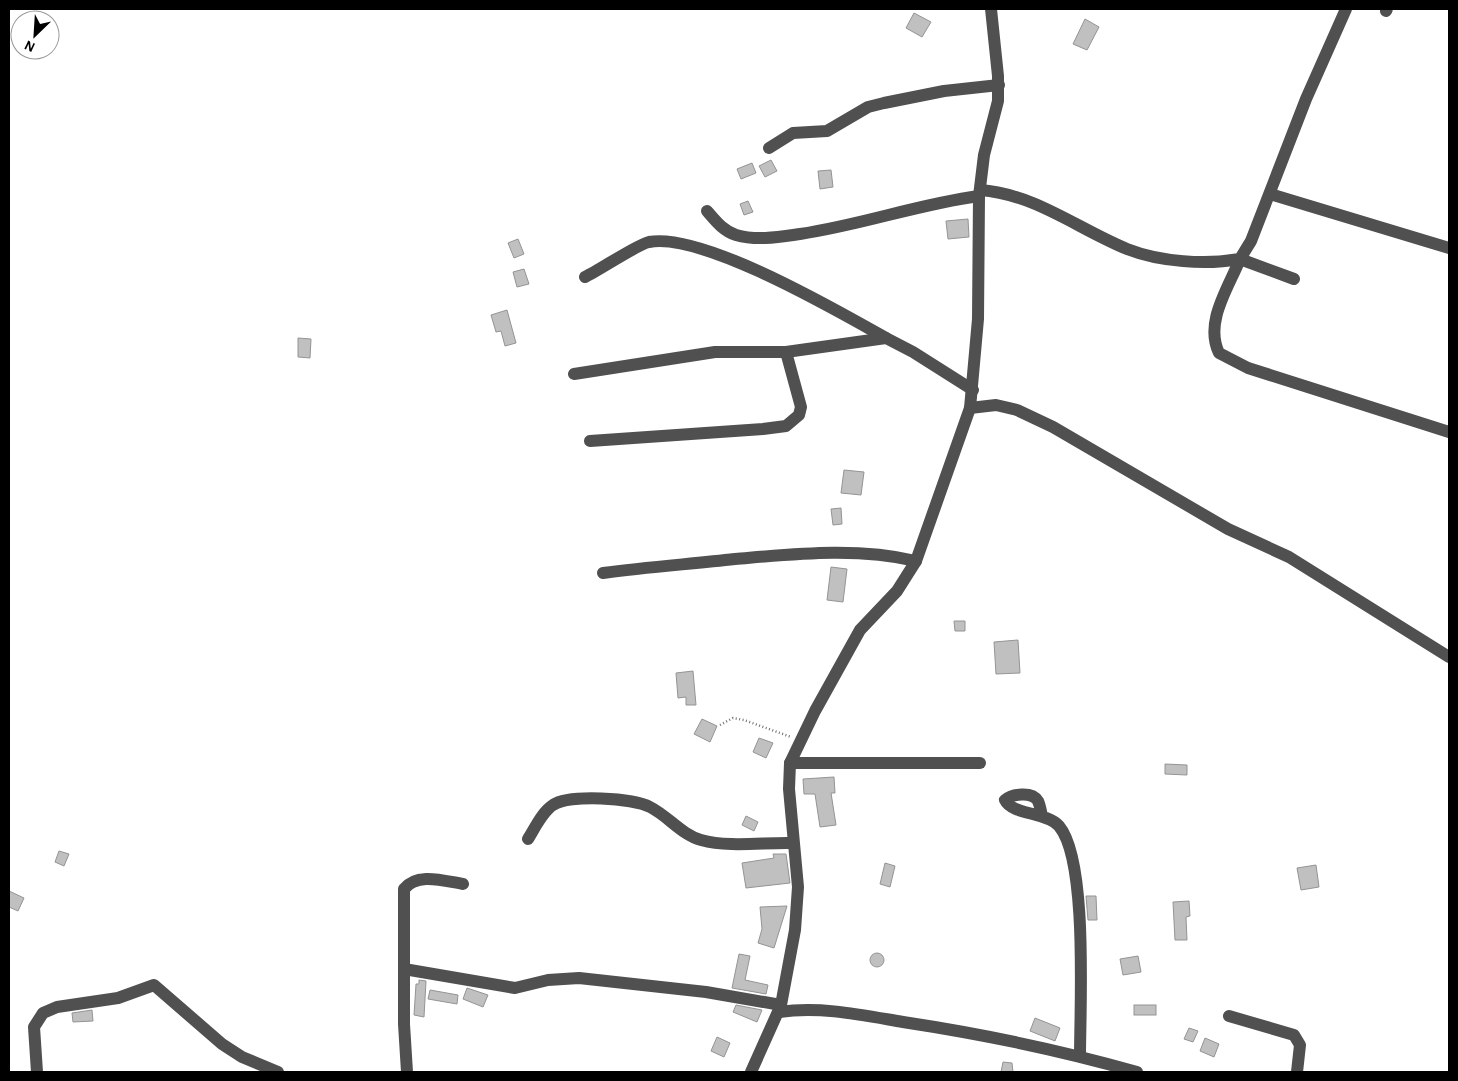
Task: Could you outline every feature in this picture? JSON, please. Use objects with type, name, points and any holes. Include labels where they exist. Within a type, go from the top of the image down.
[{"type":"street","points":[[752,1072],[780,1009],[797,915],[798,887],[789,789],[790,762],[860,630],[897,591],[916,561],[970,408],[973,390],[980,270],[980,193],[985,148],[996,114],[999,86],[990,9]]},
{"type":"street","points":[[1346,9],[1306,99],[1251,241],[1240,259],[1224,294],[1216,319],[1216,340],[1219,353],[1248,368],[1449,432]]},
{"type":"street","points":[[769,148],[794,133],[827,131],[868,107],[944,91],[999,86]]},
{"type":"street","points":[[707,211],[723,228],[736,235],[778,238],[844,227],[980,193],[1002,192],[1036,203],[1129,250],[1153,256],[1194,261],[1240,259],[1294,279]]},
{"type":"street","points":[[1270,194],[1449,248]]},
{"type":"street","points":[[585,277],[647,243],[683,244],[719,254],[914,352],[973,390]]},
{"type":"street","points":[[574,374],[716,352],[786,352],[886,338]]},
{"type":"street","points":[[590,441],[763,430],[786,426],[799,415],[801,407],[786,352]]},
{"type":"street","points":[[970,408],[996,405],[1017,410],[1047,424],[1228,529],[1289,557],[1449,657]]},
{"type":"street","points":[[603,573],[679,564],[798,554],[866,553],[892,555],[916,561]]},
{"type":"street","points":[[790,762],[980,763]]},
{"type":"street","points":[[528,839],[546,811],[558,802],[618,798],[630,799],[649,806],[685,833],[702,840],[793,842]]},
{"type":"street","points":[[1042,816],[1059,826],[1075,862],[1079,900],[1080,1056]]},
{"type":"street","points":[[407,1072],[404,889],[408,884],[425,879],[462,884]]},
{"type":"street","points":[[404,969],[515,988],[548,980],[579,978],[706,992],[780,1009],[838,1012],[995,1038],[1080,1056],[1137,1072]]},
{"type":"street","points":[[37,1072],[34,1028],[43,1013],[57,1007],[118,998],[154,985],[227,1048],[242,1057],[278,1072]]},
{"type":"street","points":[[1229,1016],[1294,1035],[1300,1045],[1297,1072]]},
{"type":"path","points":[[720,725],[732,718],[744,720],[800,740]]},
{"type":"building","points":[[914,13],[931,22],[922,37],[906,28]]},
{"type":"building","points":[[1085,19],[1099,27],[1087,50],[1073,44]]},
{"type":"building","points":[[771,160],[777,171],[765,177],[759,166]]},
{"type":"building","points":[[752,163],[756,173],[741,179],[737,169]]},
{"type":"building","points":[[831,170],[833,187],[820,189],[818,171]]},
{"type":"building","points":[[748,201],[753,212],[744,215],[740,204]]},
{"type":"building","points":[[968,219],[969,237],[948,239],[946,221]]},
{"type":"building","points":[[518,239],[524,254],[514,258],[508,243]]},
{"type":"building","points":[[524,269],[529,284],[517,287],[513,272]]},
{"type":"building","points":[[507,310],[516,343],[505,346],[501,331],[496,332],[491,315]]},
{"type":"building","points":[[298,338],[311,339],[310,358],[298,357]]},
{"type":"building","points":[[844,470],[864,472],[861,495],[841,493]]},
{"type":"building","points":[[841,508],[842,524],[833,525],[831,509]]},
{"type":"building","points":[[831,567],[847,569],[843,602],[827,600]]},
{"type":"building","points":[[954,621],[965,621],[965,631],[955,631]]},
{"type":"building","points":[[1018,640],[1020,673],[996,674],[994,642]]},
{"type":"building","points":[[693,671],[696,705],[686,705],[686,697],[678,698],[676,673]]},
{"type":"building","points":[[702,719],[717,726],[710,742],[694,734]]},
{"type":"building","points":[[759,738],[773,743],[766,758],[753,752]]},
{"type":"building","points":[[1165,764],[1187,765],[1187,775],[1165,774]]},
{"type":"building","points":[[834,777],[835,793],[831,793],[836,825],[820,827],[815,794],[804,794],[803,779]]},
{"type":"building","points":[[746,816],[758,822],[754,831],[742,825]]},
{"type":"building","points":[[59,851],[69,854],[64,866],[55,862]]},
{"type":"building","points":[[773,854],[786,854],[790,883],[746,888],[742,863],[774,858]]},
{"type":"building","points":[[885,863],[895,866],[890,887],[880,884]]},
{"type":"building","points":[[1316,865],[1319,887],[1301,890],[1297,868]]},
{"type":"building","points":[[9,891],[24,898],[18,911],[9,907]]},
{"type":"building","points":[[1086,896],[1096,896],[1097,920],[1088,920]]},
{"type":"building","points":[[1189,901],[1190,916],[1186,917],[1187,940],[1175,940],[1173,902]]},
{"type":"building","points":[[787,906],[774,948],[758,943],[762,929],[760,907]]},
{"type":"building","points":[[874,953],[880,953],[884,960],[880,967],[874,967],[870,963],[870,957]]},
{"type":"building","points":[[739,954],[750,956],[745,980],[768,985],[766,994],[732,988]]},
{"type":"building","points":[[1138,956],[1141,972],[1123,975],[1120,959]]},
{"type":"building","points":[[419,980],[426,981],[424,1017],[414,1015],[416,984],[419,984]]},
{"type":"building","points":[[467,988],[488,995],[483,1007],[463,999]]},
{"type":"building","points":[[430,990],[458,995],[457,1004],[428,999]]},
{"type":"building","points":[[736,1005],[762,1010],[757,1022],[733,1012]]},
{"type":"building","points":[[1134,1005],[1156,1005],[1156,1015],[1134,1015]]},
{"type":"building","points":[[92,1010],[93,1021],[73,1022],[72,1013]]},
{"type":"building","points":[[1035,1018],[1060,1028],[1055,1041],[1030,1031]]},
{"type":"building","points":[[1189,1028],[1198,1031],[1193,1042],[1184,1039]]},
{"type":"building","points":[[717,1037],[730,1043],[724,1057],[711,1051]]},
{"type":"building","points":[[1205,1038],[1219,1044],[1214,1057],[1200,1051]]},
{"type":"building","points":[[1003,1062],[1012,1063],[1013,1072],[1001,1072]]}]
